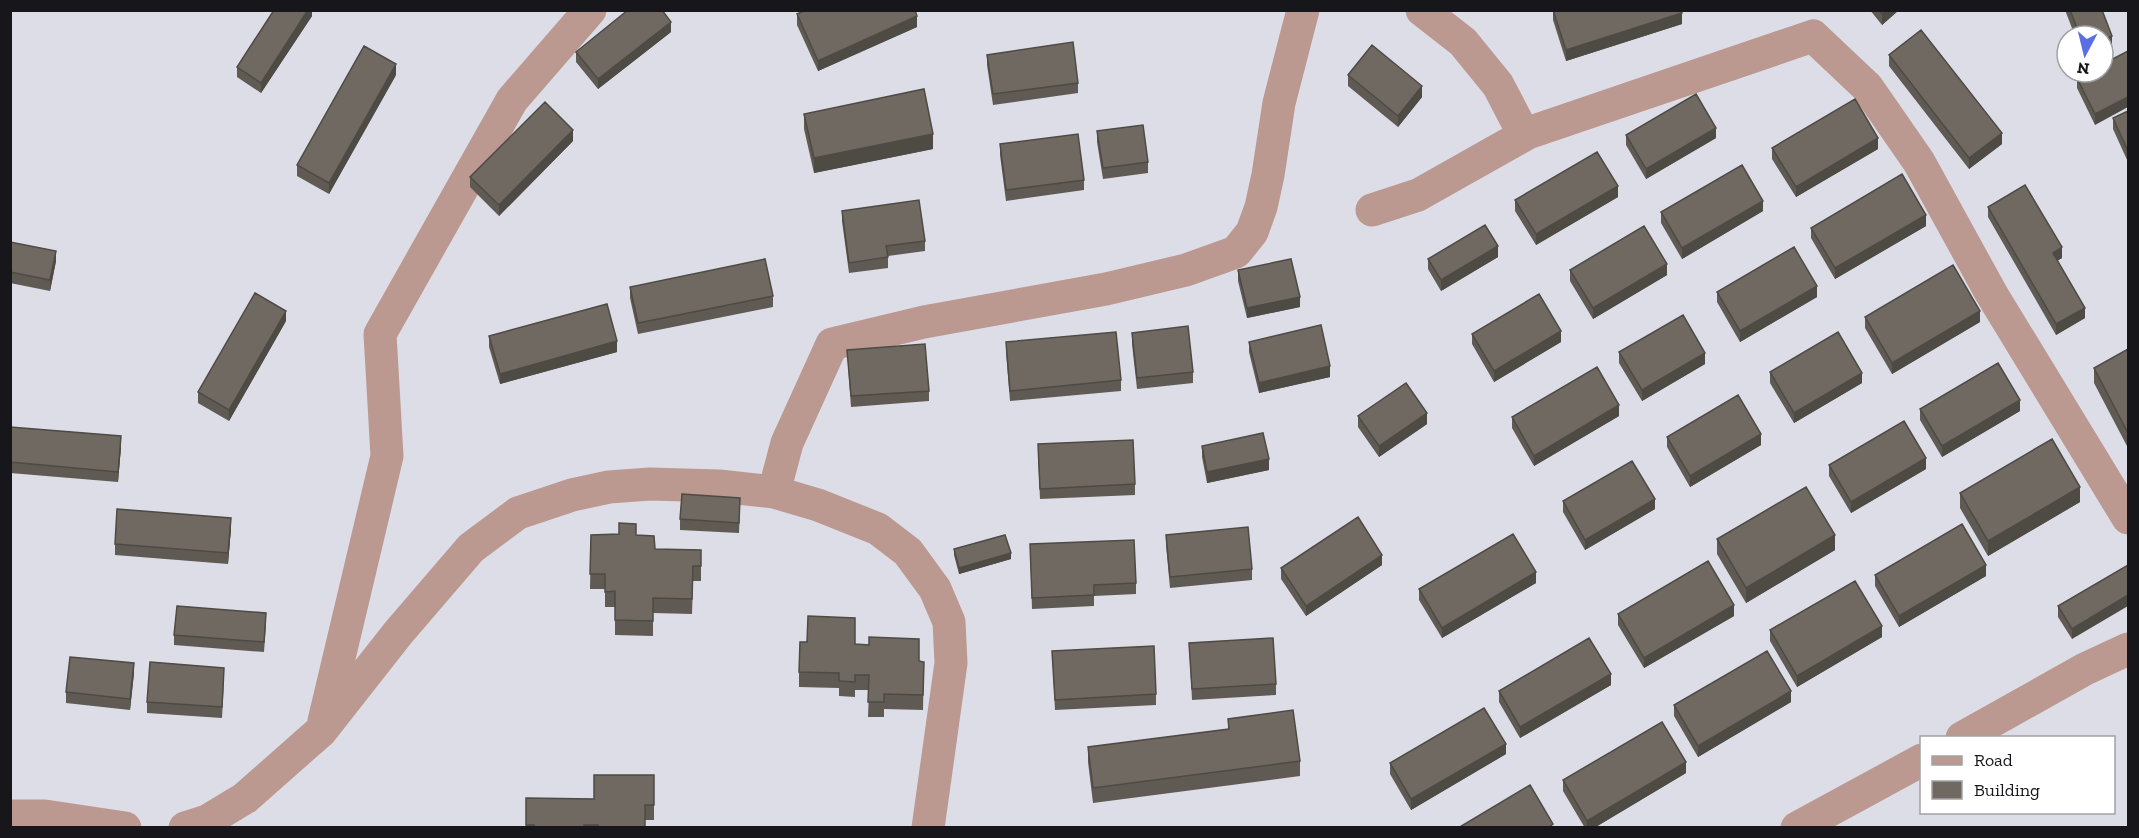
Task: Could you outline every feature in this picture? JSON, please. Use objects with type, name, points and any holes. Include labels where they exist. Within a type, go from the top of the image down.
[{"type":"street","points":[[321,731],[387,456],[380,334],[512,100],[590,10]]},
{"type":"street","points":[[774,492],[787,443],[832,344],[924,322],[1106,289],[1186,270],[1236,252],[1252,232],[1261,207],[1279,103],[1303,10]]},
{"type":"street","points":[[1422,10],[1470,50],[1498,85],[1524,135]]},
{"type":"street","points":[[1372,210],[1418,195],[1524,135],[1813,36],[1868,87],[1918,162],[1991,293],[2128,518]]},
{"type":"street","points":[[185,828],[207,820],[244,798],[321,731],[398,633],[471,548],[518,513],[573,495],[609,487],[650,484],[718,486],[774,492],[878,529],[908,552],[935,590],[949,622],[951,663],[928,828]]},
{"type":"street","points":[[1966,736],[2085,669],[2128,649]]},
{"type":"street","points":[[1797,828],[1920,761]]},
{"type":"street","points":[[10,816],[45,816],[125,828]]},
{"type":"building","points":[[274,10],[308,10],[261,83],[237,67]]},
{"type":"building","points":[[628,10],[662,10],[671,22],[598,79],[576,52]]},
{"type":"building","points":[[806,10],[915,10],[917,16],[818,61],[797,14]]},
{"type":"building","points":[[1553,10],[1681,10],[1682,13],[1566,50]]},
{"type":"building","points":[[2070,10],[2102,10],[2107,24],[2075,24]]},
{"type":"building","points":[[1921,30],[2002,133],[1969,158],[1889,55]]},
{"type":"building","points":[[1073,42],[1078,83],[993,94],[987,55]]},
{"type":"building","points":[[1372,45],[1422,86],[1398,116],[1348,75]]},
{"type":"building","points":[[364,46],[396,64],[329,183],[297,165]]},
{"type":"building","points":[[2128,51],[2128,97],[2095,114],[2080,84],[2115,84],[2115,58]]},
{"type":"building","points":[[924,89],[933,134],[814,158],[804,114]]},
{"type":"building","points":[[1696,94],[1716,128],[1646,169],[1626,135]]},
{"type":"building","points":[[1855,99],[1878,138],[1796,187],[1772,148]]},
{"type":"building","points":[[545,102],[573,130],[499,205],[470,177]]},
{"type":"building","points":[[2128,111],[2128,151],[2113,118]]},
{"type":"building","points":[[1143,125],[1148,162],[1103,168],[1097,131]]},
{"type":"building","points":[[1078,134],[1084,180],[1006,190],[1000,144]]},
{"type":"building","points":[[1597,152],[1618,186],[1536,234],[1515,200]]},
{"type":"building","points":[[1742,165],[1763,201],[1682,248],[1661,212]]},
{"type":"building","points":[[1902,174],[1926,215],[1835,268],[1811,228]]},
{"type":"building","points":[[2025,185],[2062,247],[2053,253],[2085,308],[2056,324],[1988,207]]},
{"type":"building","points":[[919,200],[925,241],[886,246],[888,257],[849,263],[842,211]]},
{"type":"building","points":[[1485,225],[1498,246],[1441,280],[1428,259]]},
{"type":"building","points":[[1644,226],[1667,264],[1593,308],[1570,270]]},
{"type":"building","points":[[10,242],[56,251],[50,280],[10,272]]},
{"type":"building","points":[[1794,247],[1817,286],[1740,331],[1717,292]]},
{"type":"building","points":[[765,259],[773,296],[638,323],[630,287]]},
{"type":"building","points":[[1291,259],[1300,297],[1247,308],[1238,270]]},
{"type":"building","points":[[1953,265],[1980,311],[1892,363],[1865,317]]},
{"type":"building","points":[[255,293],[286,311],[229,410],[198,392]]},
{"type":"building","points":[[1539,294],[1561,331],[1494,371],[1472,334]]},
{"type":"building","points":[[607,304],[617,341],[500,374],[489,336]]},
{"type":"building","points":[[1683,315],[1705,353],[1642,390],[1619,352]]},
{"type":"building","points":[[1321,325],[1330,366],[1259,383],[1249,342]]},
{"type":"building","points":[[1188,326],[1193,372],[1137,378],[1132,333]]},
{"type":"building","points":[[1116,332],[1121,380],[1010,391],[1006,342]]},
{"type":"building","points":[[1838,332],[1862,373],[1794,413],[1770,372]]},
{"type":"building","points":[[925,344],[929,391],[851,396],[847,350]]},
{"type":"building","points":[[2128,349],[2128,433],[2094,368]]},
{"type":"building","points":[[1998,363],[2020,400],[1942,446],[1920,409]]},
{"type":"building","points":[[1597,367],[1619,405],[1534,456],[1512,417]]},
{"type":"building","points":[[1406,383],[1427,413],[1379,446],[1358,416]]},
{"type":"building","points":[[1738,395],[1761,434],[1690,476],[1667,437]]},
{"type":"building","points":[[1904,421],[1926,458],[1851,502],[1829,465]]},
{"type":"building","points":[[10,427],[121,436],[118,472],[10,462]]},
{"type":"building","points":[[1263,433],[1269,459],[1207,472],[1202,446]]},
{"type":"building","points":[[2052,439],[2080,487],[1988,541],[1960,493]]},
{"type":"building","points":[[1133,440],[1135,484],[1040,489],[1038,444]]},
{"type":"building","points":[[1632,461],[1655,499],[1585,540],[1563,501]]},
{"type":"building","points":[[1806,487],[1835,535],[1746,588],[1717,539]]},
{"type":"building","points":[[682,494],[740,498],[739,523],[680,519]]},
{"type":"building","points":[[117,509],[231,518],[228,553],[115,544]]},
{"type":"building","points":[[1358,517],[1382,555],[1306,606],[1281,568]]},
{"type":"building","points":[[619,523],[636,524],[636,535],[654,536],[655,549],[701,550],[701,566],[693,566],[692,599],[653,598],[653,621],[615,620],[615,591],[605,592],[605,574],[590,574],[591,535],[619,534]]},
{"type":"building","points":[[1962,524],[1986,565],[1899,616],[1875,575]]},
{"type":"building","points":[[1248,527],[1252,569],[1170,577],[1166,535]]},
{"type":"building","points":[[1513,534],[1536,572],[1442,628],[1419,589]]},
{"type":"building","points":[[1005,535],[1011,553],[959,568],[954,549]]},
{"type":"building","points":[[1134,540],[1136,583],[1094,585],[1094,595],[1032,598],[1030,544]]},
{"type":"building","points":[[1708,561],[1734,605],[1644,658],[1618,614]]},
{"type":"building","points":[[2128,565],[2128,595],[2072,629],[2058,606]]},
{"type":"building","points":[[1855,581],[1882,626],[1797,676],[1770,630]]},
{"type":"building","points":[[177,606],[266,613],[264,642],[174,635]]},
{"type":"building","points":[[808,616],[855,618],[855,644],[869,645],[869,637],[919,639],[919,661],[924,662],[923,695],[884,694],[884,702],[868,702],[869,675],[855,675],[855,682],[839,681],[839,673],[799,672],[800,642],[807,642]]},
{"type":"building","points":[[1273,638],[1276,684],[1192,689],[1189,643]]},
{"type":"building","points":[[1589,638],[1611,674],[1520,727],[1499,691]]},
{"type":"building","points":[[1154,646],[1156,694],[1055,700],[1052,651]]},
{"type":"building","points":[[1767,651],[1791,691],[1698,746],[1674,705]]},
{"type":"building","points":[[70,657],[134,663],[130,699],[66,692]]},
{"type":"building","points":[[150,662],[224,668],[222,707],[147,702]]},
{"type":"building","points":[[1484,708],[1506,744],[1411,799],[1390,763]]},
{"type":"building","points":[[1293,710],[1300,761],[1093,788],[1088,747],[1229,729],[1228,719]]},
{"type":"building","points":[[1662,722],[1686,762],[1587,821],[1563,780]]},
{"type":"building","points":[[594,775],[654,775],[654,805],[645,805],[645,828],[598,828],[598,825],[584,825],[584,828],[534,828],[534,825],[526,825],[526,798],[594,799]]},
{"type":"building","points":[[1530,785],[1553,824],[1548,828],[1458,828]]}]
